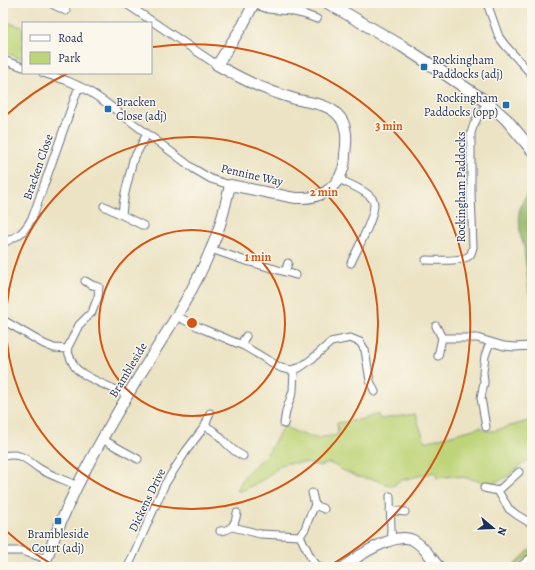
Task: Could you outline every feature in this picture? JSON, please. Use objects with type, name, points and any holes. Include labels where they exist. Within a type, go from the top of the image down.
[{"type":"main road","points":[[328,3],[402,46],[488,103],[506,119],[532,150]]},
{"type":"street","points":[[125,3],[217,65],[240,78],[264,89],[294,99],[327,107],[337,114],[343,122],[347,134],[343,169],[339,179],[369,195],[374,201],[374,208],[371,218],[351,263]]},
{"type":"street","points":[[487,3],[499,37],[532,74]]},
{"type":"street","points":[[54,4],[66,11]]},
{"type":"street","points":[[217,65],[243,25],[252,4],[268,9],[290,11],[316,19]]},
{"type":"street","points":[[3,60],[22,67]]},
{"type":"street","name":"Pennine Way","points":[[46,74],[68,81],[87,90],[194,169],[211,179],[230,186],[298,198],[313,197],[326,192],[333,187],[339,179]]},
{"type":"street","name":"Bracken Close","points":[[3,244],[23,231],[33,216],[79,86]]},
{"type":"street","name":"Rockingham Paddocks","points":[[426,260],[464,259],[472,253],[471,133],[476,119],[488,103]]},
{"type":"street","points":[[122,215],[133,160],[147,134]]},
{"type":"street","name":"Brambleside","points":[[46,563],[59,528],[102,439],[199,276],[220,226],[230,186]]},
{"type":"street","points":[[104,206],[144,226]]},
{"type":"street","points":[[211,249],[296,276]]},
{"type":"street","points":[[285,272],[288,263]]},
{"type":"street","points":[[84,281],[92,285],[103,286],[92,312],[79,325],[67,349],[70,360],[76,368],[85,375],[128,395]]},
{"type":"street","points":[[176,316],[203,329],[241,344],[281,368],[290,370],[299,368],[331,342],[350,338],[360,342],[364,350],[370,381],[375,392]]},
{"type":"street","points":[[3,320],[44,344],[54,348],[67,349]]},
{"type":"street","points":[[436,326],[442,338],[438,356]]},
{"type":"street","points":[[241,344],[246,336]]},
{"type":"street","points":[[442,338],[477,338],[504,346],[532,346]]},
{"type":"street","points":[[486,427],[481,398],[484,382],[482,372],[485,356],[490,342]]},
{"type":"street","points":[[284,424],[286,411],[293,391],[294,369]]},
{"type":"street","name":"Dickens Drive","points":[[128,567],[165,484],[186,451],[205,426],[210,413]]},
{"type":"street","points":[[205,426],[216,433],[234,451],[243,456]]},
{"type":"street","points":[[102,439],[138,459]]},
{"type":"street","points":[[3,456],[19,456],[41,470],[78,486]]},
{"type":"street","points":[[498,491],[519,472]]},
{"type":"street","points":[[484,488],[498,491],[509,509],[532,524]]},
{"type":"street","points":[[300,536],[305,529],[315,505],[312,493]]},
{"type":"street","points":[[390,496],[391,531],[393,540]]},
{"type":"street","points":[[315,505],[324,509]]},
{"type":"street","points":[[390,510],[404,512]]},
{"type":"street","points":[[233,527],[237,514]]},
{"type":"street","points":[[220,531],[233,527],[260,534],[300,536]]},
{"type":"street","points":[[300,536],[312,560],[319,567]]},
{"type":"street","points":[[344,567],[359,555],[393,540],[402,538],[414,540],[424,548],[438,567]]},
{"type":"street","points":[[3,552],[22,551],[46,563]]},
{"type":"street","points":[[522,567],[532,559]]},
{"type":"green space","points":[[3,21],[22,27],[22,59],[3,52]]},
{"type":"green space","points":[[532,184],[532,293],[529,293],[524,246],[520,235],[519,211]]},
{"type":"green space","points":[[378,414],[380,419],[415,414],[425,442],[481,427],[486,431],[493,431],[532,420],[532,457],[505,478],[491,484],[453,476],[437,478],[435,472],[398,481],[394,486],[376,480],[358,477],[329,463],[320,466],[307,463],[287,463],[281,465],[266,478],[242,491],[237,491],[244,476],[270,450],[283,426],[298,433],[316,438],[338,435],[337,423],[359,420]]},
{"type":"green space","points":[[532,548],[532,554],[512,567]]},
{"type":"place","name":"Rockingham Paddocks (adj)","points":[[424,67]]},
{"type":"place","name":"Rockingham Paddocks (opp)","points":[[506,105]]},
{"type":"place","name":"Bracken Close (adj)","points":[[108,109]]},
{"type":"place","name":"Brambleside Court (adj)","points":[[58,521]]}]
